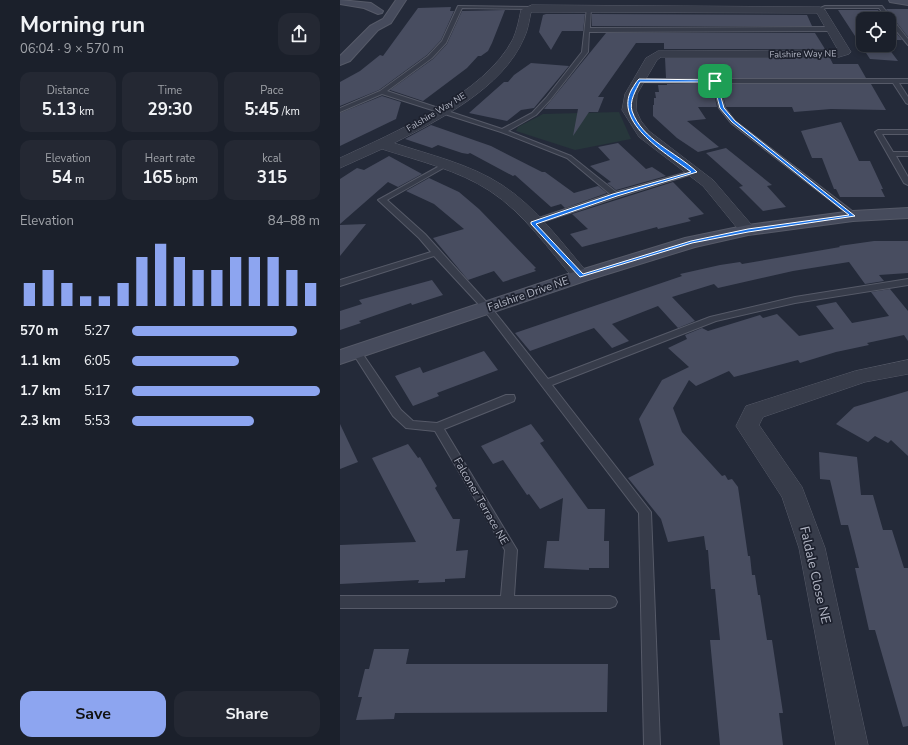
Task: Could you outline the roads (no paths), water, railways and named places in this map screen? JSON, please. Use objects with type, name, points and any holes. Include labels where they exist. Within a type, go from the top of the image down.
[{"type":"street","points":[[340,61],[346,58],[374,28],[387,21],[401,0]]},
{"type":"street","points":[[894,0],[908,2]]},
{"type":"street","points":[[340,2],[381,7],[371,22],[374,28]]},
{"type":"street","points":[[532,8],[820,10]]},
{"type":"street","name":"Falshire Way NE","points":[[340,164],[381,144],[441,111],[473,90],[498,68],[518,40],[526,10],[532,8]]},
{"type":"street","name":"Falshire Way NE","points":[[748,230],[708,183],[644,134],[635,122],[629,110],[631,94],[652,58],[658,54],[838,54],[846,52],[820,10]]},
{"type":"street","points":[[381,144],[445,165],[496,189],[533,223],[582,276]]},
{"type":"street","name":"Falshire Drive NE","points":[[348,354],[582,276],[691,242],[748,230],[853,216],[908,213]]},
{"type":"street","name":"Faldale Close NE","points":[[852,745],[809,541],[793,494],[747,426],[754,412],[862,376],[908,367]]},
{"type":"lane","points":[[340,110],[382,92],[430,57],[444,42],[460,7],[532,8]]},
{"type":"lane","points":[[820,10],[825,7],[880,7],[908,43]]},
{"type":"lane","points":[[503,131],[534,114],[548,99],[585,52],[589,8]]},
{"type":"lane","points":[[587,30],[832,29]]},
{"type":"lane","points":[[639,81],[908,81]]},
{"type":"lane","points":[[715,81],[722,108],[733,122],[853,216]]},
{"type":"lane","points":[[895,81],[908,102]]},
{"type":"lane","points":[[382,92],[503,131],[569,157],[615,195]]},
{"type":"lane","points":[[908,132],[878,132],[908,183]]},
{"type":"lane","points":[[891,154],[908,154]]},
{"type":"lane","points":[[445,165],[382,200],[422,236],[487,308],[645,512],[652,745]]},
{"type":"lane","points":[[533,223],[615,195],[695,172]]},
{"type":"lane","points":[[340,283],[436,253]]},
{"type":"lane","points":[[546,384],[713,319],[795,300],[908,282]]},
{"type":"lane","points":[[348,354],[397,413],[410,425],[438,427],[510,398]]},
{"type":"lane","name":"Falconer Terrace NE","points":[[438,427],[511,550],[507,602]]},
{"type":"lane","points":[[340,602],[610,602]]}]
